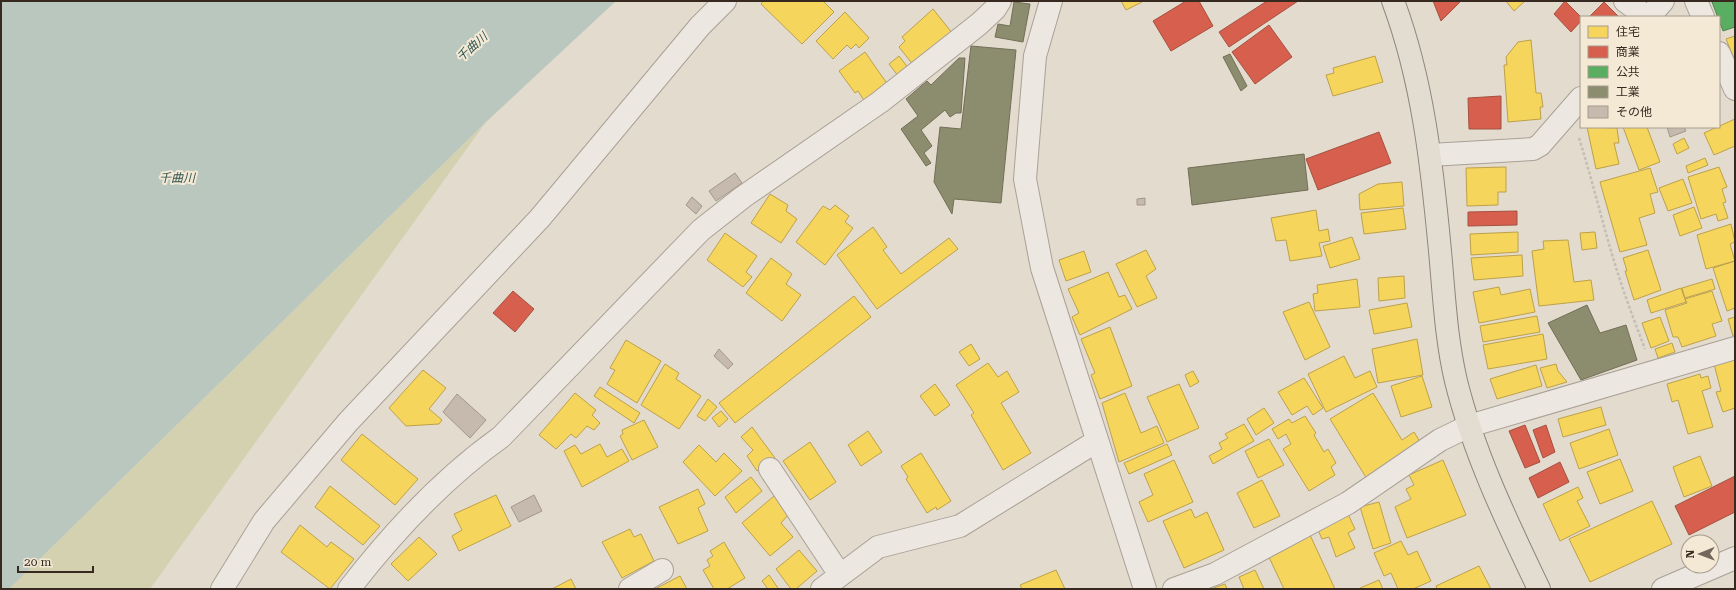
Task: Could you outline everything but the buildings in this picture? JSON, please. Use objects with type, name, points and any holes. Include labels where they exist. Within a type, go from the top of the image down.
[{"type":"main road","points":[[1393,1],[1419,91],[1430,155],[1447,332],[1456,381],[1469,426],[1498,503],[1539,589]]},
{"type":"street","points":[[222,589],[264,521],[343,428],[540,218],[700,26],[724,1]]},
{"type":"street","points":[[349,589],[368,563],[418,508],[478,453],[501,436],[701,230],[743,197],[880,102],[979,24],[995,9],[1000,1]]},
{"type":"street","points":[[1051,1],[1035,56],[1025,179],[1042,268],[1145,589]]},
{"type":"street","points":[[1625,1],[1647,16]]},
{"type":"street","points":[[1649,16],[1663,1]]},
{"type":"street","points":[[1696,1],[1703,16]]},
{"type":"street","points":[[1720,55],[1735,89]]},
{"type":"street","points":[[1430,155],[1533,149],[1540,145],[1575,104]]},
{"type":"street","points":[[1174,589],[1215,574],[1348,503],[1440,440],[1469,426],[1735,348]]},
{"type":"street","points":[[822,589],[878,547],[960,526],[1097,441]]},
{"type":"street","points":[[770,469],[840,576]]},
{"type":"street","points":[[1663,589],[1735,558]]},
{"type":"street","points":[[630,589],[662,570]]},
{"type":"path","points":[[1575,104],[1580,127]]},
{"type":"path","points":[[1580,128],[1590,172],[1616,266],[1653,372]]},
{"type":"shaded area","points":[[486,122],[150,589],[9,589]]},
{"type":"water","name":"千曲川","points":[[1,1],[616,1],[486,122],[9,589],[1,589]]}]
